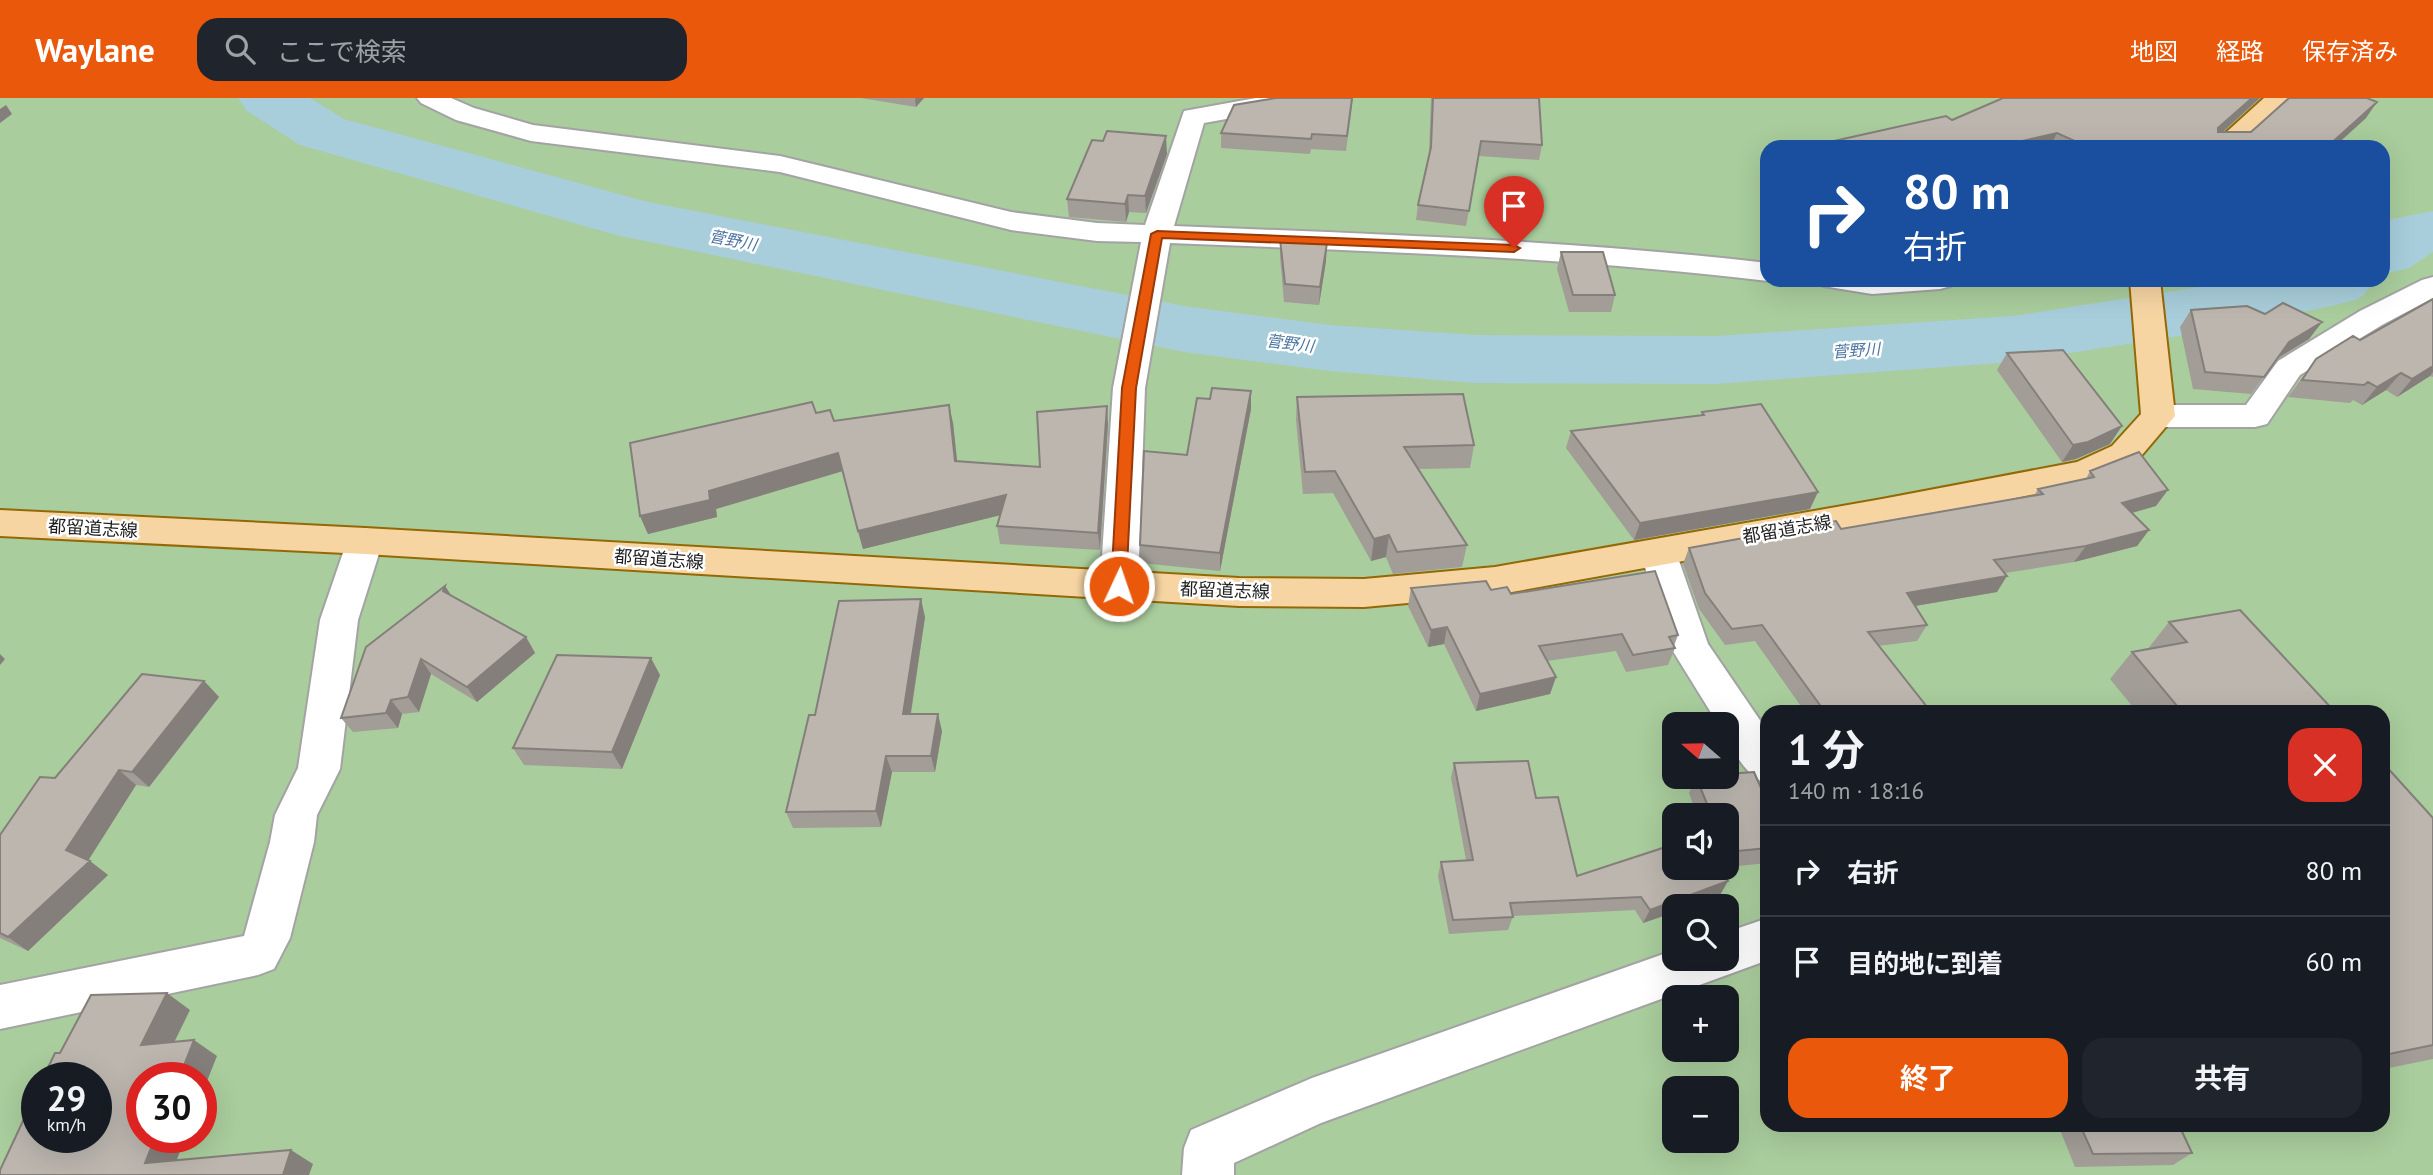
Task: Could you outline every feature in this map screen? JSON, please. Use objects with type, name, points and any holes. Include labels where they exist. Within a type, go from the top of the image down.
[{"type":"main road","points":[[2231,140],[2279,98]]},
{"type":"main road","points":[[2146,287],[2158,416]]},
{"type":"main road","name":"都留道志線","points":[[0,523],[365,541],[1119,586],[1239,592],[1364,593],[1495,581],[2085,472],[2124,454],[2158,416]]},
{"type":"street","points":[[430,98],[465,114],[531,133],[780,164],[1011,221],[1097,232],[1490,247],[1659,259],[1760,271]]},
{"type":"street","points":[[1119,586],[1129,388],[1157,234],[1194,117],[1298,98]]},
{"type":"street","points":[[2158,416],[2255,416],[2289,368],[2371,318],[2433,286]]},
{"type":"street","points":[[0,1007],[258,954],[267,938],[292,842],[296,815],[318,769],[338,620],[365,541]]},
{"type":"street","points":[[1658,552],[1690,648],[1760,754]]},
{"type":"street","points":[[1739,949],[1760,942]]},
{"type":"street","points":[[1208,1175],[1209,1148],[1312,1102],[1678,971]]},
{"type":"green space","points":[[0,98],[2433,98],[2433,1175],[0,1175]]},
{"type":"building","points":[[1276,98],[1352,98],[1347,136],[1312,134],[1311,139],[1221,133],[1234,105]]},
{"type":"building","points":[[1433,98],[1539,98],[1542,145],[1481,141],[1469,211],[1418,205],[1431,147]]},
{"type":"building","points":[[2003,98],[2252,98],[2218,128],[2218,132],[2251,132],[2289,98],[2367,98],[2377,102],[2335,140],[2072,140],[2057,133],[2027,140],[1838,140],[1946,116],[1952,120]]},
{"type":"building","points":[[1107,131],[1166,136],[1145,196],[1128,195],[1125,204],[1067,199],[1092,140],[1103,141]]},
{"type":"building","points":[[1280,239],[1327,243],[1320,287],[1285,284]]},
{"type":"building","points":[[1561,252],[1603,252],[1615,295],[1573,295]]},
{"type":"building","points":[[2433,299],[2433,366],[2412,379],[2401,373],[2377,387],[2368,382],[2364,385],[2302,380],[2316,359],[2353,336],[2360,340]]},
{"type":"building","points":[[2283,303],[2322,322],[2289,342],[2264,377],[2205,372],[2191,310],[2247,306],[2265,314]]},
{"type":"building","points":[[2063,350],[2122,426],[2088,442],[2073,445],[2007,353]]},
{"type":"building","points":[[1212,388],[1251,391],[1220,553],[1140,545],[1144,451],[1187,455],[1197,398],[1210,399]]},
{"type":"building","points":[[1463,394],[1474,445],[1404,447],[1467,545],[1397,552],[1389,535],[1374,539],[1335,471],[1305,472],[1297,397]]},
{"type":"building","points":[[812,402],[816,413],[830,410],[834,421],[949,405],[955,461],[1040,467],[1037,412],[1107,406],[1098,533],[997,526],[1006,495],[858,531],[838,453],[709,491],[710,500],[640,516],[630,443]]},
{"type":"building","points":[[1761,404],[1818,492],[1640,523],[1571,431],[1704,415],[1702,412]]},
{"type":"building","points":[[2139,452],[2168,490],[2122,503],[2149,530],[2086,546],[1994,560],[2007,576],[1907,593],[1927,625],[1868,632],[1925,705],[1820,705],[1762,625],[1732,629],[1705,593],[1689,548],[1836,521],[1841,529],[2043,494],[2038,489],[2094,477],[2090,471]]},
{"type":"building","points":[[1655,571],[1678,635],[1669,637],[1675,648],[1633,655],[1622,634],[1539,646],[1556,677],[1480,694],[1447,627],[1431,630],[1411,588],[1486,581],[1491,590],[1507,587],[1511,594]]},
{"type":"building","points":[[445,586],[443,591],[526,637],[467,687],[421,659],[408,697],[391,700],[386,713],[341,718],[366,647]]},
{"type":"building","points":[[921,599],[903,714],[938,714],[931,756],[886,756],[876,811],[786,812],[809,715],[815,715],[839,601]]},
{"type":"building","points":[[2240,610],[2328,705],[2176,705],[2132,652],[2187,642],[2169,622]]},
{"type":"building","points":[[557,655],[651,658],[612,752],[513,748]]},
{"type":"building","points":[[142,674],[204,681],[132,772],[119,770],[66,850],[90,861],[8,937],[0,933],[0,835],[40,777],[55,778]]},
{"type":"building","points":[[1528,761],[1536,798],[1558,797],[1577,876],[1662,848],[1662,880],[1728,881],[1693,894],[1662,894],[1662,906],[1650,910],[1641,897],[1510,903],[1513,917],[1453,920],[1441,862],[1473,860],[1454,763]]},
{"type":"building","points":[[2390,771],[2433,818],[2433,1045],[2390,1054]]},
{"type":"building","points":[[1754,772],[1760,786],[1760,849],[1739,851],[1739,803],[1707,803],[1701,789],[1740,789],[1740,773]]},
{"type":"building","points":[[167,993],[141,1045],[194,1040],[185,1062],[126,1062],[126,1153],[149,1153],[145,1163],[291,1150],[283,1175],[0,1175],[21,1125],[21,1153],[112,1153],[112,1062],[51,1062],[55,1053],[60,1053],[91,995]]},
{"type":"building","points":[[2083,1132],[2182,1132],[2192,1153],[2093,1154]]},
{"type":"waterway","name":"菅野川","points":[[268,98],[322,132],[640,221],[1184,329],[1330,348],[1475,359],[1715,360],[2013,339],[2198,311],[2321,287]]},
{"type":"waterway","name":"菅野川","points":[[2390,249],[2416,233],[2433,231]]},
{"type":"route","points":[[1119,586],[1129,388],[1157,234],[1514,248]]}]
